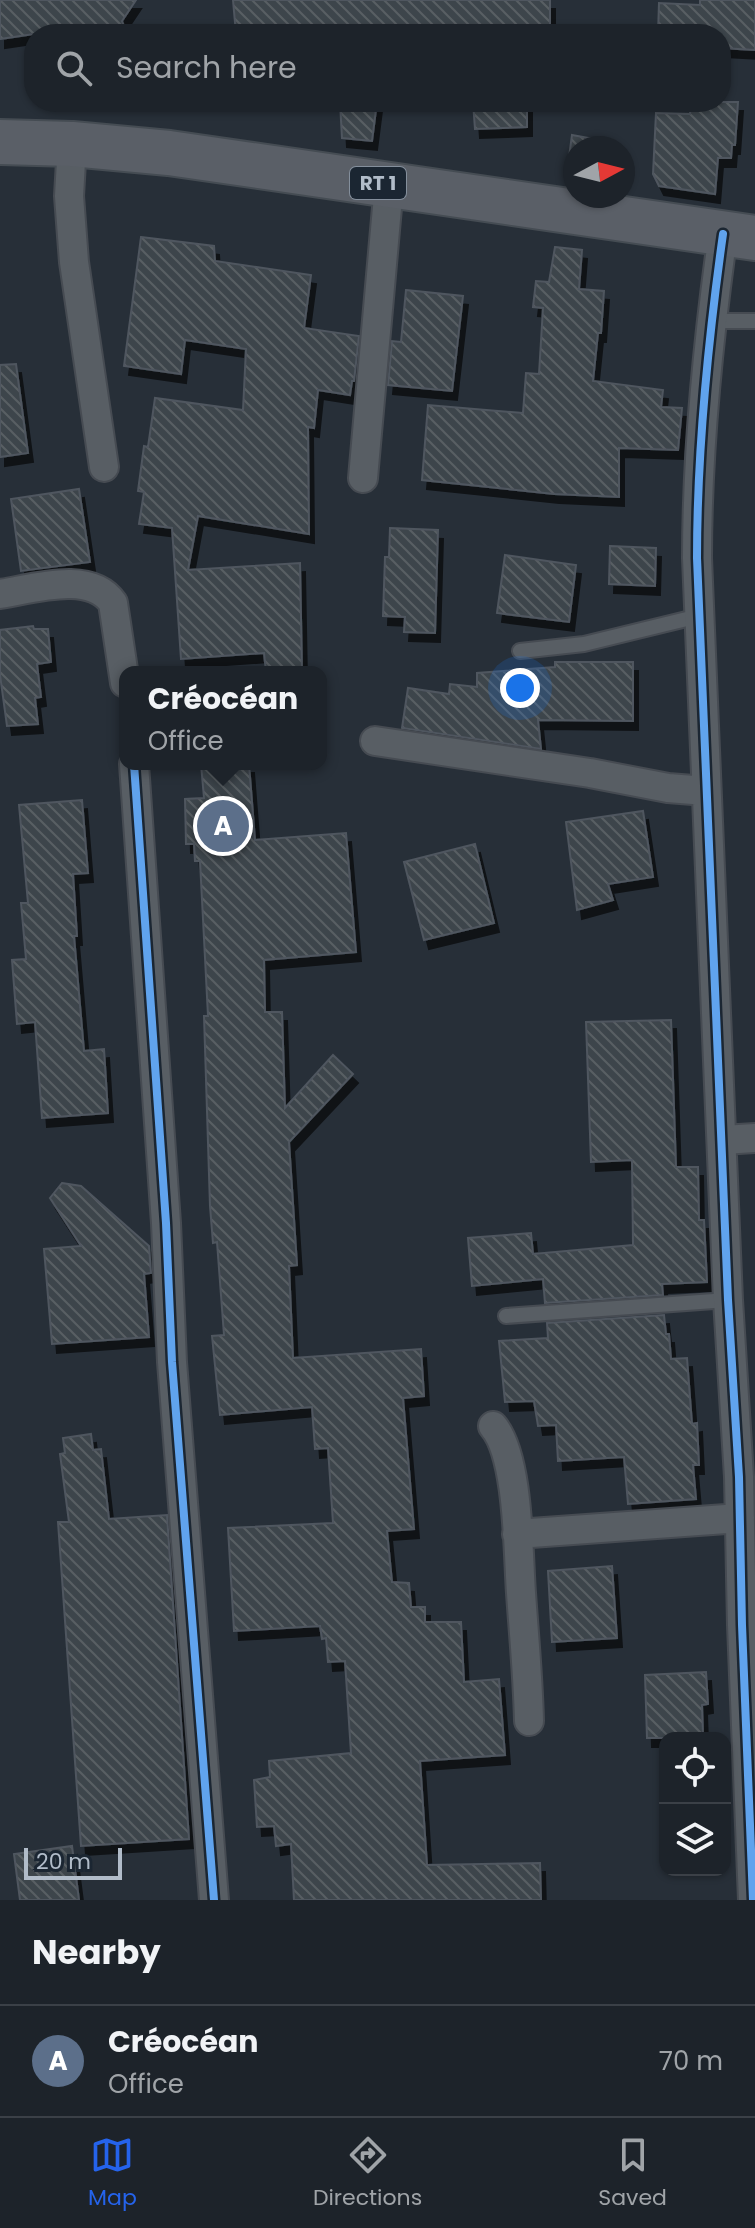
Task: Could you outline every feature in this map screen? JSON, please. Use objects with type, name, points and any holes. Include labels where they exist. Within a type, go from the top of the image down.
[{"type":"main road","name":"RT 1","points":[[0,142],[72,144],[169,153],[739,236]]},
{"type":"street","points":[[72,144],[69,196],[74,262],[104,467]]},
{"type":"street","points":[[363,478],[389,185]]},
{"type":"street","points":[[739,236],[711,321],[697,498],[699,616],[740,1518],[753,1900]]},
{"type":"street","points":[[0,594],[78,585],[95,587],[113,603],[123,666]]},
{"type":"street","points":[[375,741],[590,773],[668,788],[706,791]]},
{"type":"street","points":[[134,770],[166,1223],[172,1362],[214,1900]]},
{"type":"street","points":[[723,1140],[755,1138]]},
{"type":"street","points":[[493,1426],[502,1437],[509,1465],[517,1534],[529,1721]]},
{"type":"street","points":[[517,1534],[740,1518]]},
{"type":"lane","points":[[711,321],[755,321]]},
{"type":"lane","points":[[520,651],[584,644],[699,616]]},
{"type":"lane","points":[[506,1316],[728,1300]]},
{"type":"building","points":[[0,0],[136,0],[122,21],[123,24],[24,24],[24,35],[0,39]]},
{"type":"building","points":[[233,0],[550,0],[550,24],[235,24]]},
{"type":"building","points":[[700,0],[755,0],[755,50],[731,49],[731,24],[658,24],[659,3],[700,5]]},
{"type":"building","points":[[731,102],[738,102],[735,145],[732,145],[731,158],[718,158],[715,194],[659,186],[653,174],[656,113],[731,112]]},
{"type":"building","points":[[341,112],[376,112],[372,141],[342,138]]},
{"type":"building","points":[[474,112],[527,112],[527,127],[475,129]]},
{"type":"building","points":[[141,237],[214,246],[215,261],[311,275],[304,328],[359,336],[350,395],[318,390],[314,428],[308,427],[309,534],[198,516],[188,570],[300,563],[302,666],[265,666],[264,653],[181,659],[172,528],[139,524],[144,492],[138,491],[155,398],[243,410],[246,349],[185,340],[181,374],[124,366]]},
{"type":"building","points":[[555,247],[582,250],[579,289],[604,291],[593,381],[663,390],[661,407],[682,408],[678,450],[619,448],[619,497],[554,494],[422,480],[428,405],[523,413],[526,373],[539,374],[543,308],[533,307],[536,281],[549,282]]},
{"type":"building","points":[[406,290],[463,296],[452,391],[388,385],[392,341],[401,342]]},
{"type":"building","points":[[16,364],[28,453],[0,457],[0,365]]},
{"type":"building","points":[[79,489],[90,562],[21,571],[11,499]]},
{"type":"building","points":[[390,528],[438,530],[435,633],[404,632],[405,617],[383,616],[385,557],[389,557]]},
{"type":"building","points":[[610,546],[656,548],[655,586],[609,584]]},
{"type":"building","points":[[505,555],[576,565],[569,622],[497,613]]},
{"type":"building","points":[[33,626],[34,629],[48,629],[51,662],[37,664],[41,697],[35,698],[38,724],[7,726],[0,675],[0,630]]},
{"type":"building","points":[[555,662],[633,662],[633,721],[538,720],[541,749],[402,728],[408,688],[449,694],[450,684],[477,687],[477,673],[555,667]]},
{"type":"building","points":[[202,770],[249,770],[255,840],[346,833],[356,952],[264,960],[265,1012],[282,1012],[285,1108],[333,1055],[353,1074],[289,1142],[297,1265],[289,1266],[293,1358],[421,1349],[424,1396],[403,1398],[414,1529],[387,1531],[392,1582],[409,1583],[411,1607],[425,1607],[425,1622],[461,1622],[464,1682],[499,1679],[505,1755],[420,1761],[427,1865],[540,1863],[541,1900],[294,1900],[291,1844],[276,1846],[274,1826],[257,1827],[254,1780],[270,1777],[269,1761],[351,1753],[345,1661],[328,1662],[326,1638],[322,1639],[320,1626],[234,1631],[228,1528],[333,1523],[328,1448],[315,1449],[312,1407],[220,1415],[212,1336],[224,1335],[217,1242],[213,1243],[210,1206],[204,1016],[208,1016],[200,861],[195,861],[194,844],[186,844],[185,799],[204,798]]},
{"type":"building","points":[[82,800],[88,873],[73,874],[77,936],[74,936],[84,1051],[104,1049],[108,1113],[42,1118],[35,1022],[17,1024],[12,960],[26,959],[21,903],[28,903],[19,805]]},
{"type":"building","points":[[643,811],[653,877],[608,884],[613,900],[577,910],[566,822]]},
{"type":"building","points":[[475,844],[494,923],[424,940],[404,862]]},
{"type":"building","points":[[671,1020],[676,1167],[698,1167],[699,1220],[704,1220],[707,1282],[662,1284],[663,1295],[545,1303],[543,1279],[472,1286],[468,1238],[531,1233],[533,1254],[633,1245],[632,1160],[591,1162],[586,1022]]},
{"type":"building","points":[[62,1183],[81,1186],[149,1246],[151,1273],[144,1274],[149,1337],[52,1344],[44,1249],[81,1246],[50,1198]]},
{"type":"building","points":[[664,1315],[671,1359],[687,1358],[692,1424],[697,1423],[699,1465],[693,1465],[696,1499],[628,1504],[624,1457],[558,1461],[556,1425],[538,1426],[534,1401],[505,1402],[499,1341],[548,1338],[547,1323]]},
{"type":"building","points":[[91,1434],[93,1450],[101,1449],[109,1519],[167,1515],[189,1839],[81,1846],[58,1522],[69,1522],[60,1454],[65,1453],[63,1438]]},
{"type":"building","points":[[612,1566],[617,1638],[552,1642],[548,1571]]},
{"type":"building","points":[[706,1672],[708,1704],[702,1705],[703,1732],[659,1732],[659,1738],[647,1738],[645,1675]]},
{"type":"building","points":[[72,1846],[79,1900],[20,1900],[14,1854]]},
{"type":"cycle path","points":[[723,234],[704,395],[697,558],[728,1300],[739,1477],[753,1900]]},
{"type":"cycle path","points":[[134,770],[166,1223],[172,1362],[214,1900]]},
{"type":"place","name":"Créocéan","points":[[223,826]]}]
